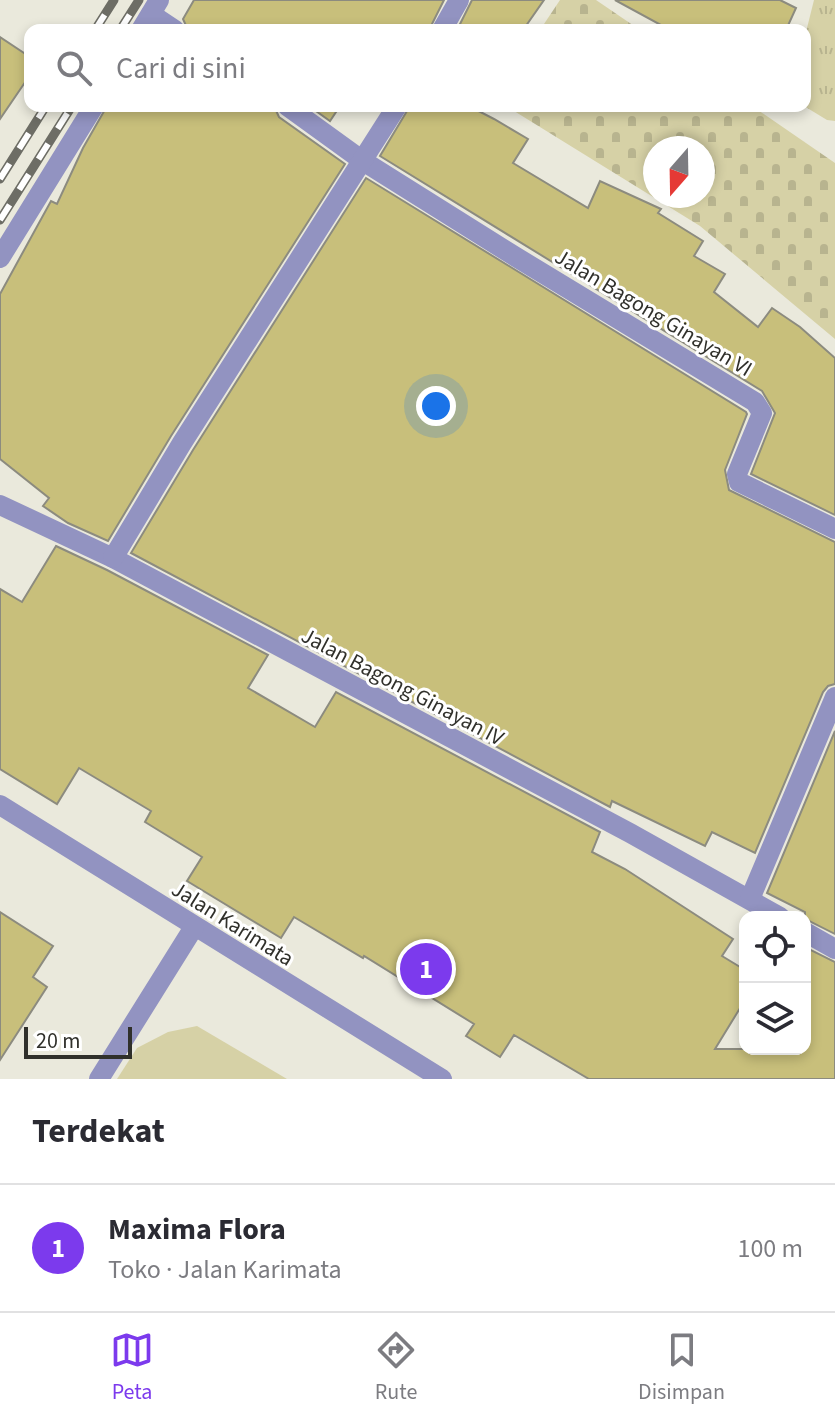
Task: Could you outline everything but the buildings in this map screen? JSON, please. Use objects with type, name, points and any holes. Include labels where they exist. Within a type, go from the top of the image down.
[{"type":"street","points":[[445,24],[459,0]]},
{"type":"street","points":[[0,258],[90,112]]},
{"type":"street","name":"Jalan Bagong Ginayan VI","points":[[295,112],[363,161],[755,402],[762,413],[737,474],[739,482],[835,529]]},
{"type":"street","points":[[113,558],[182,443],[393,112]]},
{"type":"street","name":"Jalan Bagong Ginayan IV","points":[[0,505],[113,558],[617,825],[770,911]]},
{"type":"street","points":[[750,899],[835,697]]},
{"type":"street","name":"Jalan Karimata","points":[[0,805],[442,1079]]},
{"type":"street","points":[[99,1079],[194,927]]},
{"type":"street","points":[[811,935],[835,949]]},
{"type":"green space","points":[[560,0],[596,0],[631,24],[544,24]]},
{"type":"green space","points":[[814,0],[835,0],[835,121],[811,110],[811,24],[808,24]]},
{"type":"green space","points":[[516,112],[761,112],[835,163],[835,339],[700,226],[671,208],[715,208],[715,136],[643,136],[643,191]]},
{"type":"green space","points":[[197,1026],[287,1079],[117,1079],[137,1048],[168,1032]]},
{"type":"railway","points":[[99,24],[114,0]]},
{"type":"railway","points":[[124,24],[139,0]]},
{"type":"railway","points":[[0,179],[42,112]]},
{"type":"railway","points":[[0,220],[68,112]]},
{"type":"place","name":"Maxima Flora","points":[[426,969]]}]
